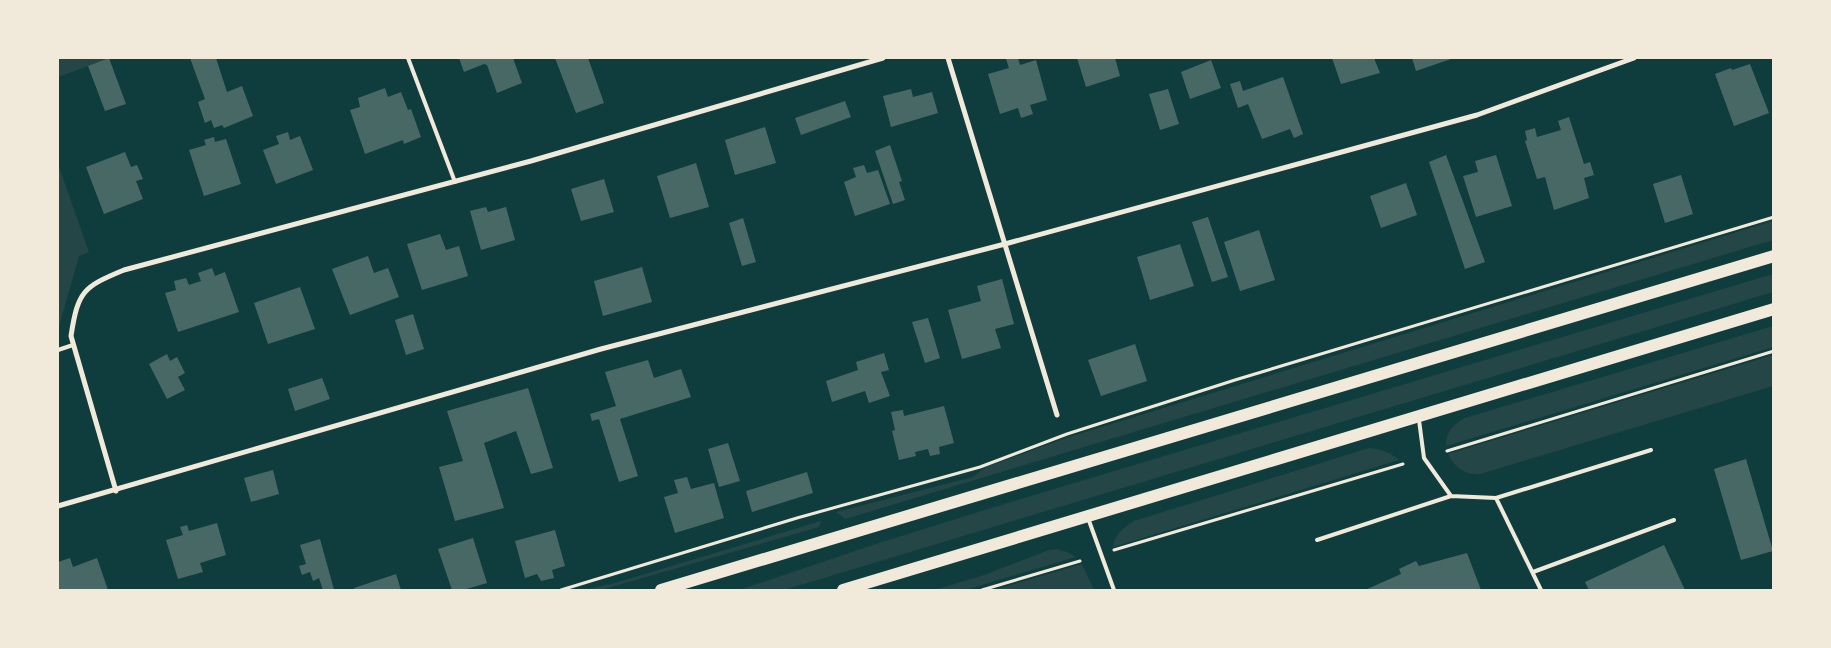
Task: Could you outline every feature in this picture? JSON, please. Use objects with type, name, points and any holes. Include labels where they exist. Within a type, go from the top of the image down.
[{"type":"main road","points":[[661,590],[1774,256]]},
{"type":"main road","points":[[843,590],[1774,310]]},
{"type":"street","points":[[116,491],[71,336],[74,313],[81,297],[95,282],[124,270],[531,161],[883,58]]},
{"type":"street","points":[[948,58],[1058,416]]},
{"type":"street","points":[[58,506],[116,491],[601,349],[1006,244],[1477,115],[1634,58]]},
{"type":"lane","points":[[408,58],[455,182]]},
{"type":"lane","points":[[58,350],[73,346]]},
{"type":"lane","points":[[1418,417],[1424,458],[1451,496]]},
{"type":"lane","points":[[1317,540],[1451,496],[1496,498],[1651,450]]},
{"type":"lane","points":[[1496,498],[1541,590]]},
{"type":"lane","points":[[1087,516],[1114,590]]},
{"type":"lane","points":[[1533,572],[1674,520]]},
{"type":"path","points":[[561,590],[797,518],[980,467],[1067,434],[1235,380],[1774,217]]},
{"type":"path","points":[[1447,451],[1774,351]]},
{"type":"path","points":[[1113,551],[1403,464]]},
{"type":"path","points":[[982,590],[1080,561]]},
{"type":"shaded area","points":[[58,58],[111,58],[58,77]]},
{"type":"shaded area","points":[[58,164],[89,252],[79,256],[58,330]]},
{"type":"shaded area","points":[[1773,221],[1773,240],[845,519],[836,512],[973,477],[986,467],[1069,437]]},
{"type":"shaded area","points":[[1773,274],[1773,292],[784,590],[739,590],[882,542],[1014,501]]},
{"type":"shaded area","points":[[1773,326],[1773,347],[1446,446],[1447,436],[1451,429],[1465,418]]},
{"type":"shaded area","points":[[1773,355],[1773,386],[1480,474],[1465,472],[1453,462],[1448,454]]},
{"type":"shaded area","points":[[1369,448],[1385,451],[1399,460],[1113,547],[1120,532],[1134,521]]},
{"type":"shaded area","points":[[821,521],[819,527],[601,590],[583,590],[615,583]]},
{"type":"shaded area","points":[[1057,549],[1076,557],[965,590],[935,590],[984,575],[1049,550]]},
{"type":"shaded area","points":[[1082,564],[1094,590],[994,590]]},
{"type":"building","points":[[109,58],[126,104],[105,111],[88,66]]},
{"type":"building","points":[[190,58],[216,58],[227,92],[242,86],[253,116],[224,128],[222,125],[214,128],[211,120],[205,123],[198,102],[205,99]]},
{"type":"building","points":[[459,58],[513,58],[522,83],[497,93],[487,65],[484,64],[464,72]]},
{"type":"building","points":[[555,58],[588,58],[604,103],[576,113]]},
{"type":"building","points":[[1018,58],[1020,65],[1036,60],[1047,100],[1030,105],[1033,114],[1021,118],[1018,108],[1000,114],[988,74],[1009,68],[1006,59]]},
{"type":"building","points":[[1077,58],[1115,58],[1120,76],[1086,87]]},
{"type":"building","points":[[1332,58],[1374,58],[1380,73],[1341,84]]},
{"type":"building","points":[[1412,58],[1454,58],[1416,71]]},
{"type":"building","points":[[1211,60],[1221,88],[1190,99],[1181,72]]},
{"type":"building","points":[[1750,64],[1769,113],[1734,126],[1715,74]]},
{"type":"building","points":[[1283,77],[1303,134],[1294,138],[1290,129],[1262,139],[1248,104],[1238,108],[1230,84],[1240,81],[1243,91]]},
{"type":"building","points":[[385,88],[388,97],[401,92],[408,110],[411,109],[421,137],[404,144],[403,140],[365,154],[350,110],[360,107],[358,98]]},
{"type":"building","points":[[911,89],[913,97],[932,92],[938,113],[891,127],[883,96]]},
{"type":"building","points":[[1168,89],[1179,124],[1160,130],[1149,94]]},
{"type":"building","points":[[845,101],[851,117],[801,135],[795,118]]},
{"type":"building","points":[[1569,117],[1584,164],[1590,162],[1594,175],[1584,178],[1589,198],[1554,210],[1545,177],[1537,179],[1525,141],[1527,140],[1525,131],[1535,128],[1537,137],[1561,130],[1558,121]]},
{"type":"building","points":[[765,127],[776,163],[735,175],[725,140]]},
{"type":"building","points":[[288,132],[290,140],[300,136],[313,170],[276,184],[263,150],[279,144],[276,136]]},
{"type":"building","points":[[214,137],[215,142],[226,139],[241,184],[204,196],[189,150],[206,145],[204,140]]},
{"type":"building","points":[[890,145],[902,181],[899,182],[905,200],[893,204],[875,151]]},
{"type":"building","points":[[125,152],[131,167],[137,165],[143,179],[136,181],[143,199],[104,214],[86,167]]},
{"type":"building","points":[[1446,155],[1485,262],[1465,269],[1429,162]]},
{"type":"building","points":[[1496,155],[1512,206],[1476,217],[1463,176],[1478,172],[1475,161]]},
{"type":"building","points":[[696,163],[709,207],[670,218],[657,176]]},
{"type":"building","points":[[864,165],[867,173],[878,170],[890,204],[855,216],[844,182],[856,177],[853,168]]},
{"type":"building","points":[[1681,175],[1693,214],[1665,223],[1653,184]]},
{"type":"building","points":[[604,179],[614,212],[581,221],[571,189]]},
{"type":"building","points":[[1406,183],[1417,215],[1381,228],[1370,196]]},
{"type":"building","points":[[486,207],[488,212],[506,207],[515,240],[481,250],[470,211]]},
{"type":"building","points":[[1208,217],[1228,277],[1212,282],[1192,222]]},
{"type":"building","points":[[743,218],[756,262],[742,266],[729,223]]},
{"type":"building","points":[[1259,230],[1275,280],[1240,291],[1224,242]]},
{"type":"building","points":[[440,234],[446,250],[459,246],[468,276],[422,290],[407,244]]},
{"type":"building","points":[[1180,244],[1194,286],[1150,300],[1137,257]]},
{"type":"building","points":[[368,256],[374,273],[388,268],[399,297],[350,315],[332,269]]},
{"type":"building","points":[[642,267],[652,302],[603,316],[594,281]]},
{"type":"building","points":[[212,268],[215,276],[225,272],[239,312],[178,332],[165,293],[176,290],[174,281],[186,278],[189,285],[201,281],[198,273]]},
{"type":"building","points":[[1002,279],[1014,324],[995,329],[1001,348],[962,359],[948,310],[981,301],[977,286]]},
{"type":"building","points":[[300,287],[315,329],[268,344],[254,303]]},
{"type":"building","points":[[413,314],[424,349],[406,355],[395,320]]},
{"type":"building","points":[[928,318],[940,358],[925,363],[912,322]]},
{"type":"building","points":[[1135,344],[1147,381],[1101,396],[1088,360]]},
{"type":"building","points":[[884,353],[889,370],[881,372],[890,396],[869,403],[865,391],[832,402],[826,381],[858,370],[856,362]]},
{"type":"building","points":[[167,354],[170,361],[177,357],[185,373],[178,377],[185,390],[167,399],[149,364]]},
{"type":"building","points":[[648,360],[654,378],[681,369],[691,397],[620,419],[638,476],[619,482],[599,419],[592,421],[590,414],[616,406],[605,372]]},
{"type":"building","points":[[322,378],[330,399],[295,411],[288,389]]},
{"type":"building","points":[[528,388],[553,468],[531,474],[516,431],[484,443],[504,508],[455,521],[439,467],[463,461],[447,411]]},
{"type":"building","points":[[944,406],[954,443],[939,447],[940,454],[930,456],[928,449],[915,452],[916,456],[899,460],[892,431],[895,430],[891,412],[903,410],[904,416]]},
{"type":"building","points":[[728,443],[740,481],[719,487],[708,449]]},
{"type":"building","points":[[1746,459],[1773,551],[1741,560],[1714,469]]},
{"type":"building","points":[[273,470],[279,494],[251,502],[244,478]]},
{"type":"building","points":[[807,472],[813,493],[752,512],[746,491]]},
{"type":"building","points":[[687,477],[691,489],[714,483],[724,518],[675,533],[664,497],[678,493],[674,480]]},
{"type":"building","points":[[217,523],[226,555],[200,563],[203,572],[178,579],[166,540],[183,535],[180,527],[187,525],[189,531]]},
{"type":"building","points":[[555,530],[565,566],[552,570],[554,578],[541,581],[537,574],[525,578],[515,541]]},
{"type":"building","points":[[473,538],[487,583],[463,590],[452,590],[438,549]]},
{"type":"building","points":[[320,539],[334,590],[323,590],[319,578],[313,581],[310,572],[302,575],[299,566],[306,564],[300,545]]},
{"type":"building","points":[[1664,545],[1685,590],[1589,590],[1585,582]]},
{"type":"building","points":[[1467,553],[1481,590],[1365,590],[1401,574],[1399,569],[1416,561],[1419,566]]},
{"type":"building","points":[[70,558],[73,567],[97,558],[108,590],[58,590],[58,562]]},
{"type":"building","points":[[396,574],[401,590],[355,590],[354,588]]}]
